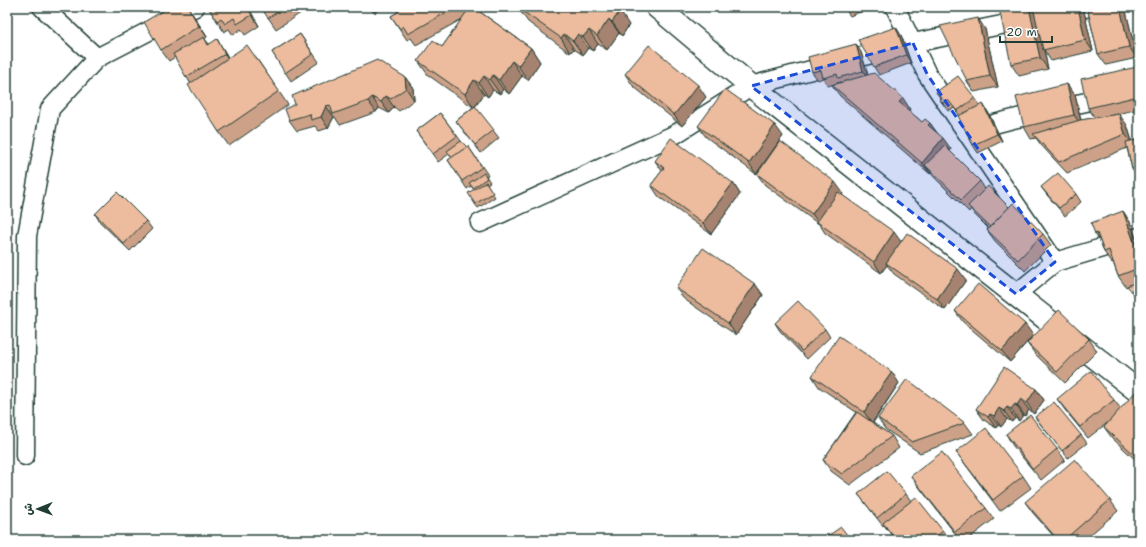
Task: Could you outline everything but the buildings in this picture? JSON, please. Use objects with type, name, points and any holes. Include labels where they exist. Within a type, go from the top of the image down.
[{"type":"street","points":[[42,7],[98,58]]},
{"type":"street","points":[[25,456],[28,228],[50,109],[98,58],[195,7]]},
{"type":"street","points":[[656,7],[751,86],[1137,388]]},
{"type":"street","points":[[895,7],[927,74],[1055,262]]},
{"type":"street","points":[[480,223],[674,135],[751,86],[913,43],[1091,7]]},
{"type":"street","points":[[967,132],[1048,110],[1139,91]]},
{"type":"street","points":[[1016,294],[1055,262],[1139,237]]},
{"type":"highlighted area","points":[[913,43],[927,74],[1055,262],[1016,294],[751,86]]}]
